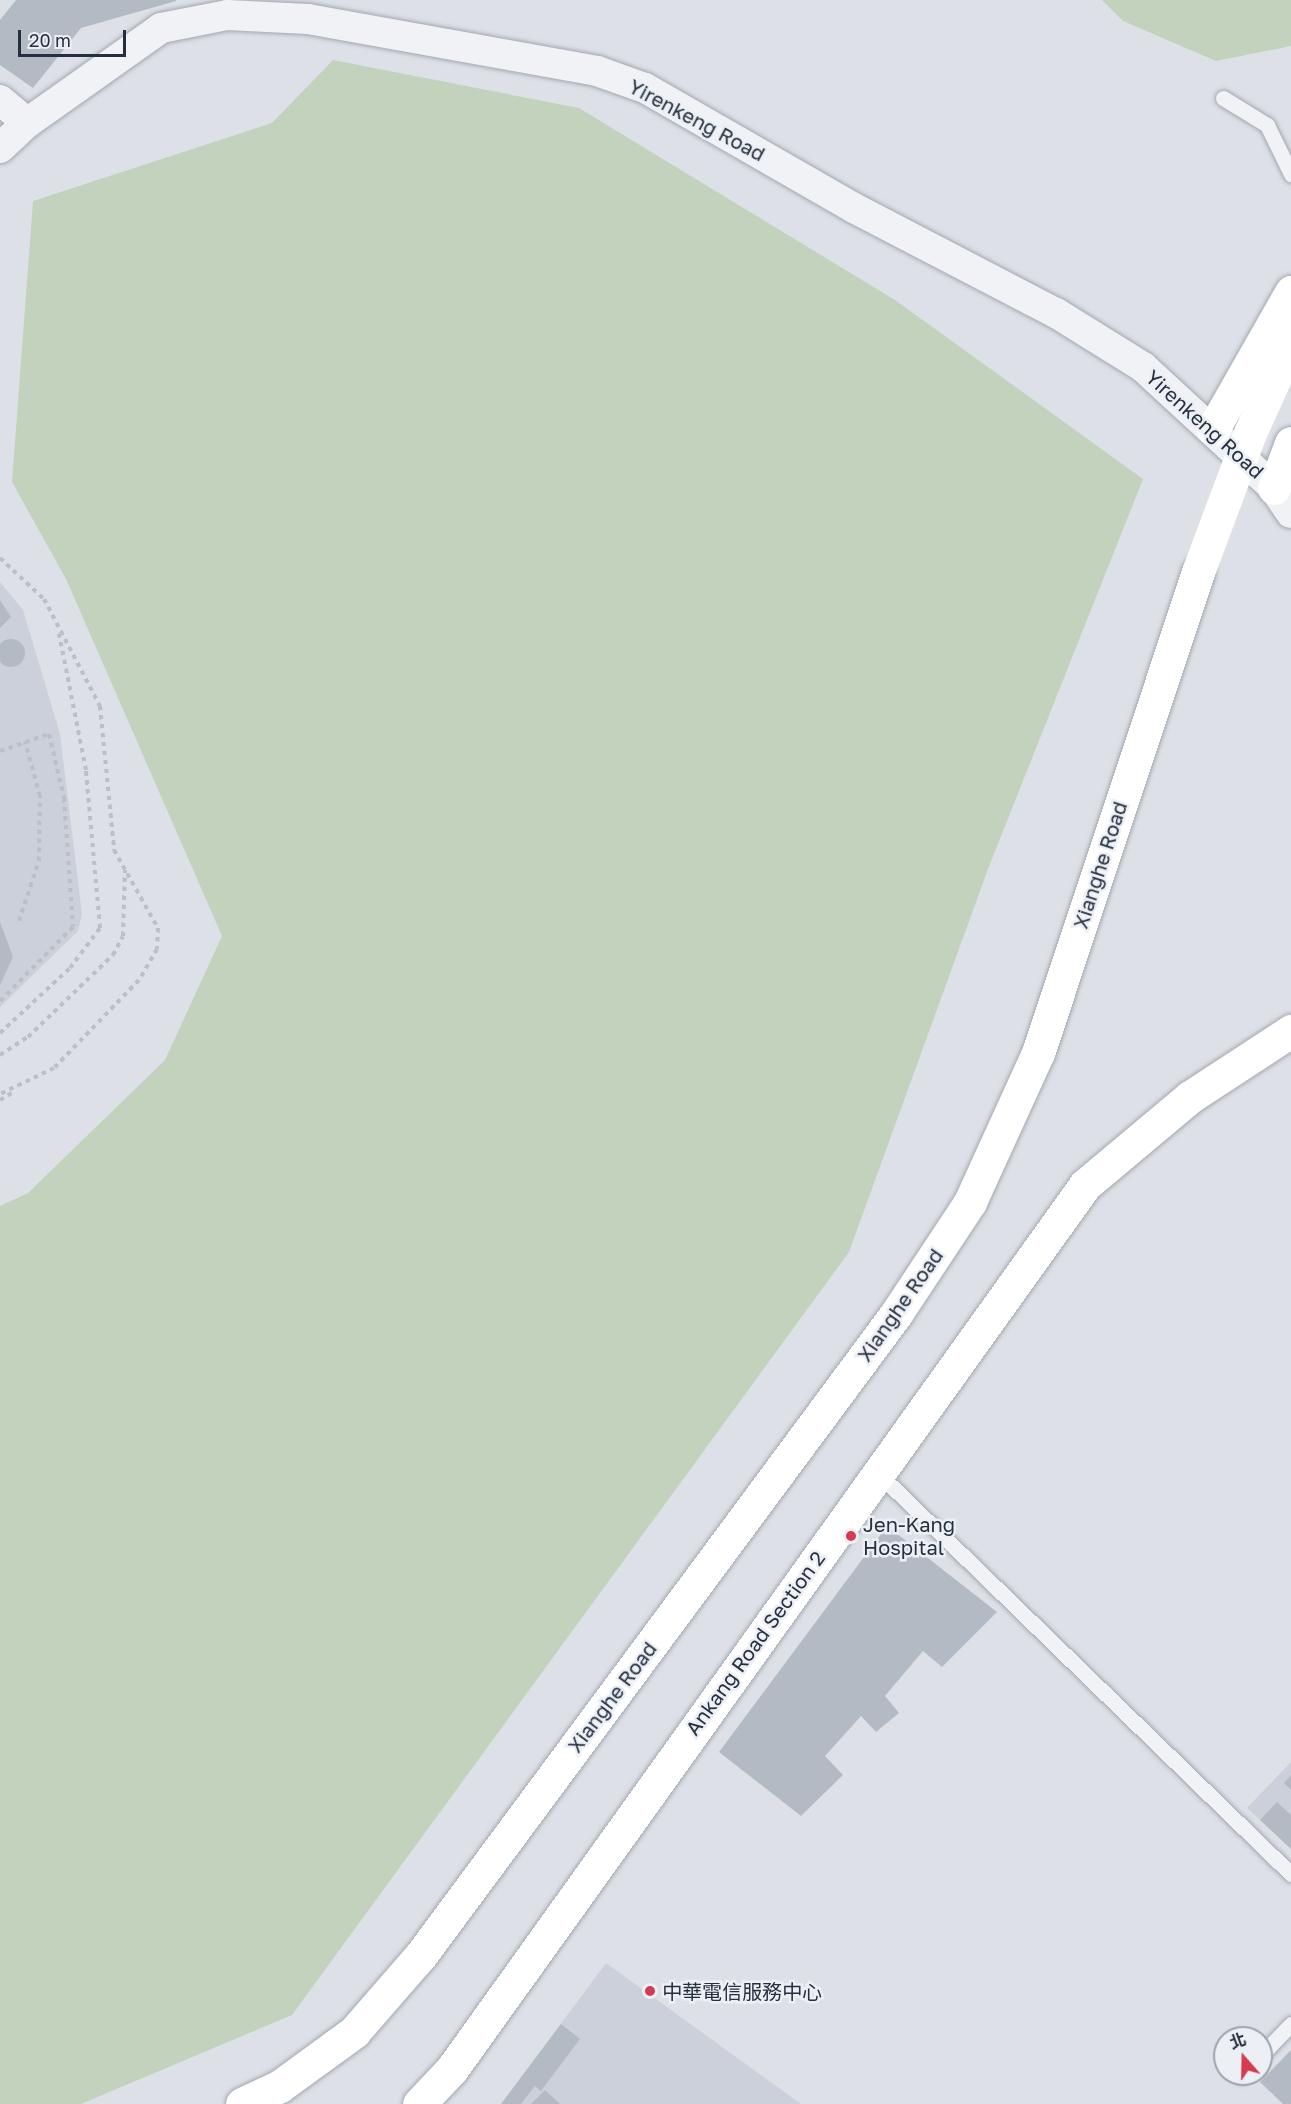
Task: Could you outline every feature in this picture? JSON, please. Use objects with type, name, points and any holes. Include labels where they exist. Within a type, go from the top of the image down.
[{"type":"main road","points":[[1213,429],[1291,292]]},
{"type":"main road","name":"Xianghe Road","points":[[242,2104],[280,2086],[354,2032],[421,1955],[896,1314],[970,1202],[1038,1053],[1198,572],[1250,433],[1291,342]]},
{"type":"main road","points":[[1283,500],[1291,443]]},
{"type":"main road","name":"Ankang Road Section 2","points":[[426,2102],[452,2069],[1085,1185],[1190,1097],[1291,1031]]},
{"type":"street","name":"Yirenkeng Road","points":[[0,148],[27,123],[160,28],[228,8],[308,19],[597,71],[645,88],[854,208],[1056,313],[1143,367],[1213,429],[1283,500]]},
{"type":"street","points":[[0,100],[27,123]]},
{"type":"lane","points":[[1223,98],[1267,124],[1291,174]]},
{"type":"lane","points":[[878,1473],[1291,1874]]},
{"type":"lane","points":[[1273,2043],[1291,2025]]},
{"type":"path","points":[[0,558],[44,600],[100,706],[114,850],[158,928],[157,950],[140,980],[54,1068],[0,1100]]},
{"type":"path","points":[[0,1033],[70,968],[100,928],[86,770],[58,630]]},
{"type":"path","points":[[0,751],[49,734],[63,798],[73,927],[0,1001]]},
{"type":"path","points":[[20,921],[39,861],[40,796],[25,742]]},
{"type":"path","points":[[0,1055],[28,1038],[112,955],[123,936],[125,867]]},
{"type":"path","points":[[0,1094],[21,1088]]},
{"type":"shaded area","points":[[0,582],[23,610],[60,734],[82,914],[78,931],[0,1007]]},
{"type":"shaded area","points":[[1291,1762],[1291,1849],[1247,1808]]},
{"type":"shaded area","points":[[606,1963],[801,2104],[501,2104]]},
{"type":"green space","points":[[1102,0],[1291,0],[1291,46],[1216,61],[1123,21]]},
{"type":"green space","points":[[333,60],[579,108],[895,300],[1143,479],[988,869],[849,1252],[292,2015],[81,2104],[0,2104],[0,1206],[28,1193],[165,1060],[222,936],[66,579],[12,482],[33,201],[272,123]]},
{"type":"building","points":[[16,0],[176,1],[81,28],[33,88],[0,65],[0,20]]},
{"type":"building","points":[[0,600],[11,617],[0,628]]},
{"type":"building","points":[[11,639],[21,643],[25,653],[21,663],[11,667],[1,663],[-3,653],[1,643]]},
{"type":"building","points":[[0,922],[13,957],[0,985]]},
{"type":"building","points":[[887,1526],[997,1612],[942,1667],[923,1651],[885,1696],[899,1713],[876,1732],[861,1716],[825,1756],[843,1775],[801,1816],[719,1752]]},
{"type":"building","points":[[1291,1775],[1291,1790],[1284,1783]]},
{"type":"building","points":[[1277,1802],[1291,1815],[1291,1849],[1260,1820]]},
{"type":"building","points":[[561,2024],[580,2039],[541,2091],[535,2086],[521,2104],[501,2104]]},
{"type":"building","points":[[1291,2050],[1291,2104],[1283,2104],[1264,2086],[1273,2086],[1273,2069]]},
{"type":"building","points":[[545,2090],[560,2104],[531,2104]]},
{"type":"place","name":"Jen-Kang Hospital","points":[[851,1536]]},
{"type":"place","name":"中華電信服務中心","points":[[650,1991]]}]
